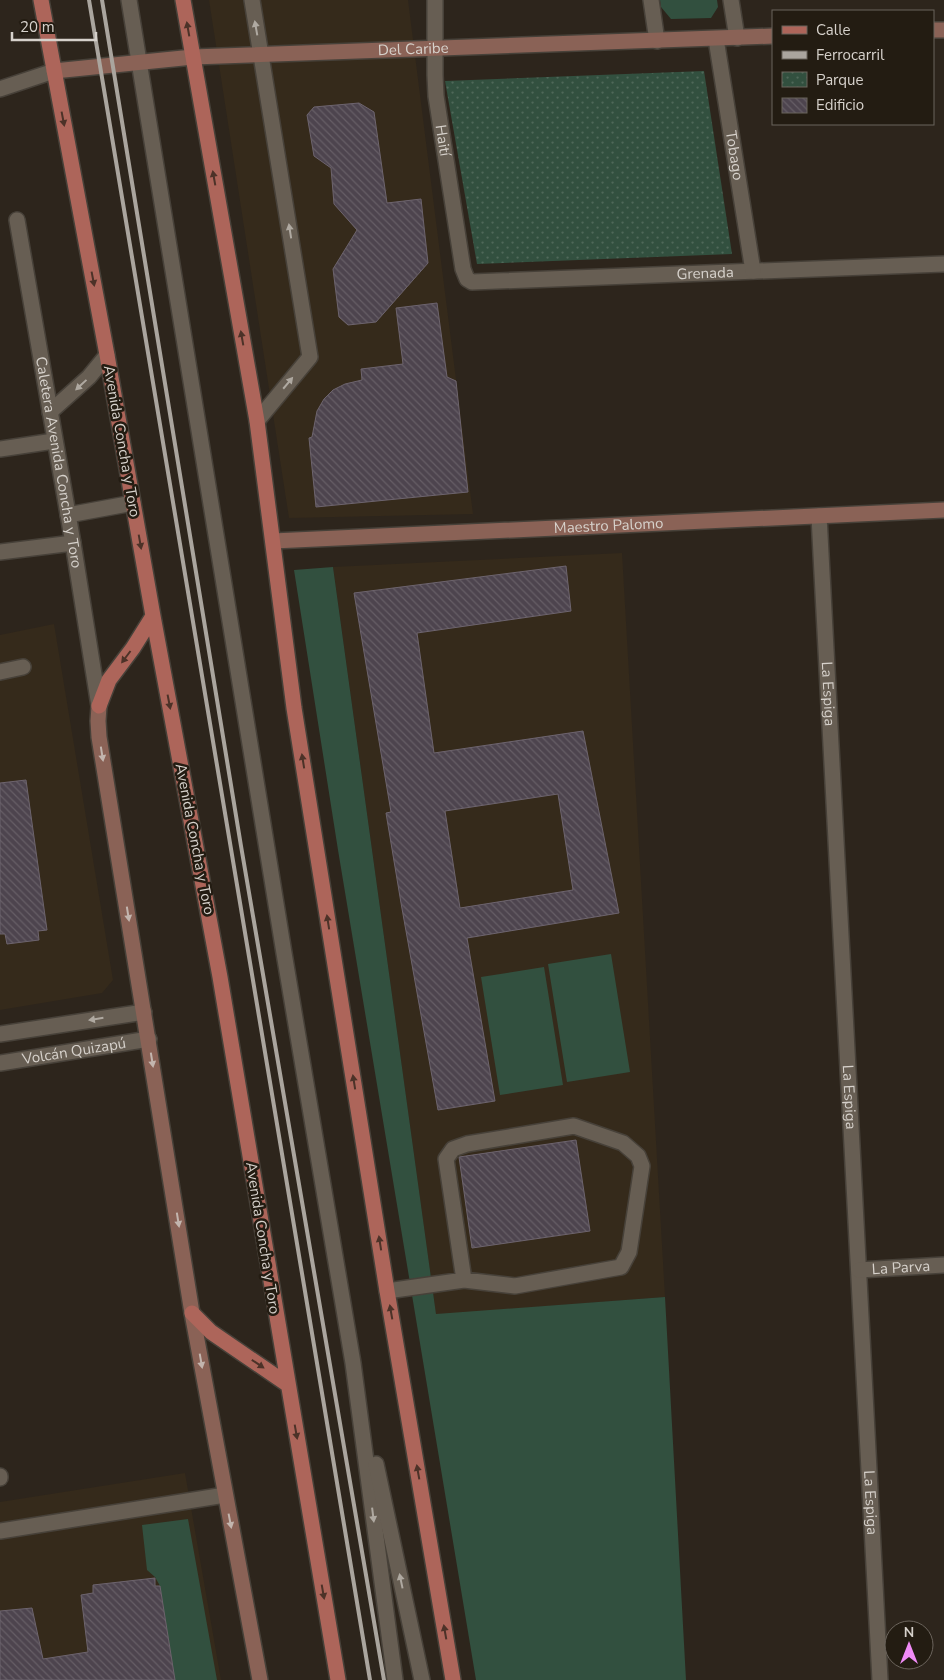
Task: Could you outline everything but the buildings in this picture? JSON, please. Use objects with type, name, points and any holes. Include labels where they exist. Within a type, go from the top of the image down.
[{"type":"main road","name":"Avenida Concha y Toro","points":[[41,0],[220,977],[338,1680]]},
{"type":"main road","points":[[183,0],[257,421],[294,708],[388,1291],[454,1680]]},
{"type":"main road","points":[[99,706],[109,680],[133,648],[153,616]]},
{"type":"main road","points":[[192,1313],[211,1332],[287,1384]]},
{"type":"street","points":[[252,0],[310,357],[257,421]]},
{"type":"street","name":"Haití","points":[[435,0],[436,96],[463,269],[467,279]]},
{"type":"street","points":[[651,0],[657,41]]},
{"type":"street","points":[[731,0],[737,38]]},
{"type":"street","points":[[130,2],[353,1363],[396,1680]]},
{"type":"street","name":"Del Caribe","points":[[54,71],[193,57],[772,36]]},
{"type":"street","name":"Tobago","points":[[716,39],[753,271]]},
{"type":"street","points":[[0,89],[54,71]]},
{"type":"street","name":"Caletera Avenida Concha y Toro","points":[[18,220],[99,706]]},
{"type":"street","name":"Grenada","points":[[467,279],[477,282],[944,264]]},
{"type":"street","points":[[50,412],[89,378],[107,355]]},
{"type":"street","points":[[0,449],[54,441]]},
{"type":"street","points":[[68,515],[133,503]]},
{"type":"street","name":"Maestro Palomo","points":[[272,541],[944,510]]},
{"type":"street","name":"La Espiga","points":[[819,516],[880,1680]]},
{"type":"street","points":[[0,552],[73,543]]},
{"type":"street","points":[[0,672],[23,667]]},
{"type":"street","points":[[99,706],[99,737],[192,1313],[260,1680]]},
{"type":"street","name":"Volcán Quizapú","points":[[0,1034],[144,1012]]},
{"type":"street","name":"Volcán Quizapú","points":[[0,1063],[149,1039]]},
{"type":"street","points":[[388,1291],[464,1280],[515,1286],[621,1267],[628,1252],[642,1166],[638,1156],[623,1143],[574,1126],[453,1148],[446,1159],[464,1280]]},
{"type":"street","name":"La Parva","points":[[859,1270],[944,1265]]},
{"type":"street","points":[[353,1363],[422,1680]]},
{"type":"street","points":[[0,1531],[225,1495]]},
{"type":"shaded area","points":[[209,0],[408,0],[473,514],[289,518]]},
{"type":"shaded area","points":[[622,553],[665,1297],[436,1315],[333,567]]},
{"type":"shaded area","points":[[54,624],[113,980],[102,993],[0,1010],[0,635]]},
{"type":"shaded area","points":[[185,1473],[221,1680],[0,1680],[0,1502]]},
{"type":"green space","points":[[660,0],[717,0],[718,7],[711,18],[671,19],[661,7]]},
{"type":"green space","points":[[704,71],[732,254],[477,264],[445,81]]},
{"type":"green space","points":[[333,567],[436,1314],[665,1297],[686,1680],[476,1680],[338,850],[294,570]]},
{"type":"green space","points":[[611,954],[630,1072],[567,1082],[548,964]]},
{"type":"green space","points":[[544,967],[563,1085],[500,1095],[481,977]]},
{"type":"green space","points":[[188,1519],[217,1680],[175,1680],[160,1586],[155,1577],[147,1570],[142,1525]]},
{"type":"railway","points":[[89,0],[370,1680]]},
{"type":"railway","points":[[102,0],[241,846],[384,1680]]}]
